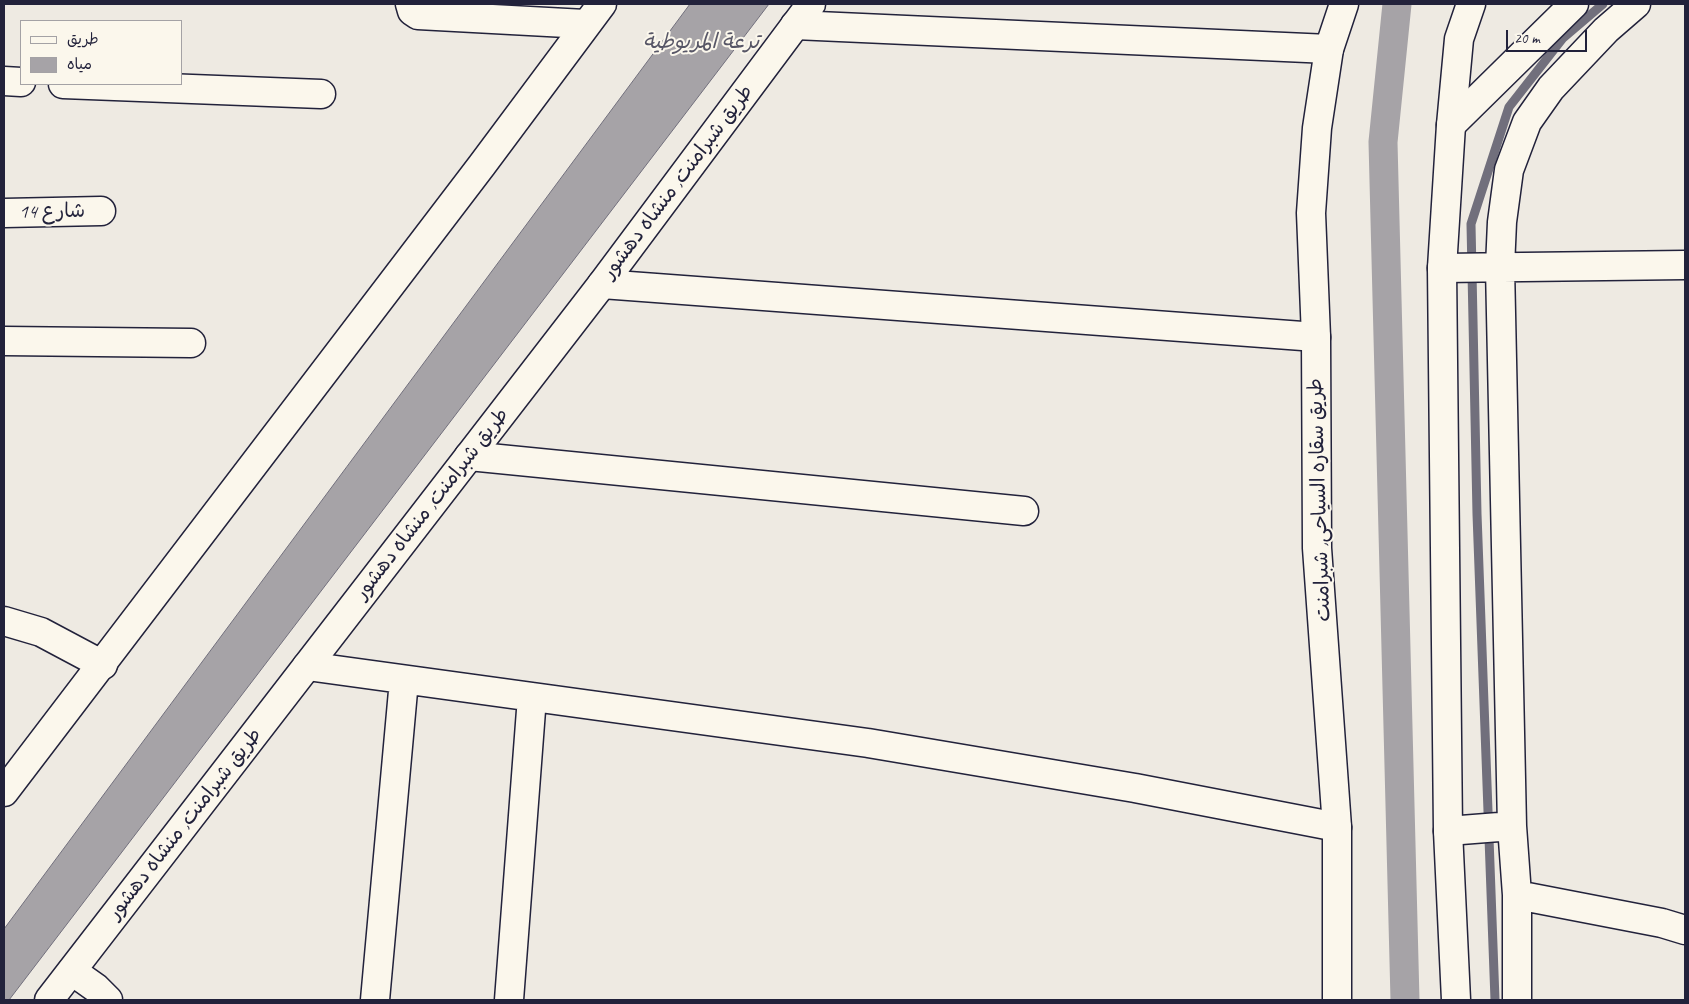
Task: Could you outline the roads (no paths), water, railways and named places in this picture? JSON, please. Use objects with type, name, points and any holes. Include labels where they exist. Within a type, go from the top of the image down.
[{"type":"street","points":[[410,4],[412,11],[418,15],[593,14]]},
{"type":"street","name":"طريق سقاره السياحى, شبرامنت","points":[[1337,1000],[1338,827],[1317,548],[1316,337],[1311,213],[1316,128],[1329,49],[1344,4]]},
{"type":"street","points":[[1471,4],[1459,39],[1451,125],[1474,268],[1494,827],[1517,895],[1517,1000]]},
{"type":"street","points":[[1451,125],[1574,4]]},
{"type":"street","points":[[1456,1000],[1448,831],[1474,268],[1502,222],[1509,170],[1527,122],[1551,88],[1606,30],[1636,4]]},
{"type":"street","points":[[4,792],[103,665],[482,165],[593,14]]},
{"type":"street","points":[[803,14],[1329,49]]},
{"type":"street","name":"طريق شبرامنت, منشاه دهشور","points":[[49,1000],[602,284],[803,14]]},
{"type":"street","points":[[4,81],[20,82]]},
{"type":"street","points":[[89,85],[321,94]]},
{"type":"street","name":"شارع 14","points":[[4,213],[101,212]]},
{"type":"street","points":[[1474,268],[1685,265]]},
{"type":"street","points":[[602,284],[1316,337]]},
{"type":"street","points":[[4,341],[191,343]]},
{"type":"street","points":[[469,456],[1024,511]]},
{"type":"street","points":[[4,621],[41,632],[103,665]]},
{"type":"street","points":[[307,666],[878,745],[1136,788],[1338,827]]},
{"type":"street","points":[[375,1000],[404,680]]},
{"type":"street","points":[[509,1000],[532,697]]},
{"type":"street","points":[[1448,831],[1494,827]]},
{"type":"street","points":[[1517,895],[1662,923],[1685,930]]},
{"type":"street","points":[[72,971],[96,988],[108,1000]]},
{"type":"water","name":"ترعة المريوطية","points":[[690,4],[769,4],[9,1000],[4,1000],[4,929]]},
{"type":"waterway","points":[[1397,4],[1383,142],[1405,1000]]},
{"type":"waterway","points":[[1495,1000],[1477,514],[1471,224],[1509,107],[1563,38],[1603,4]]}]
